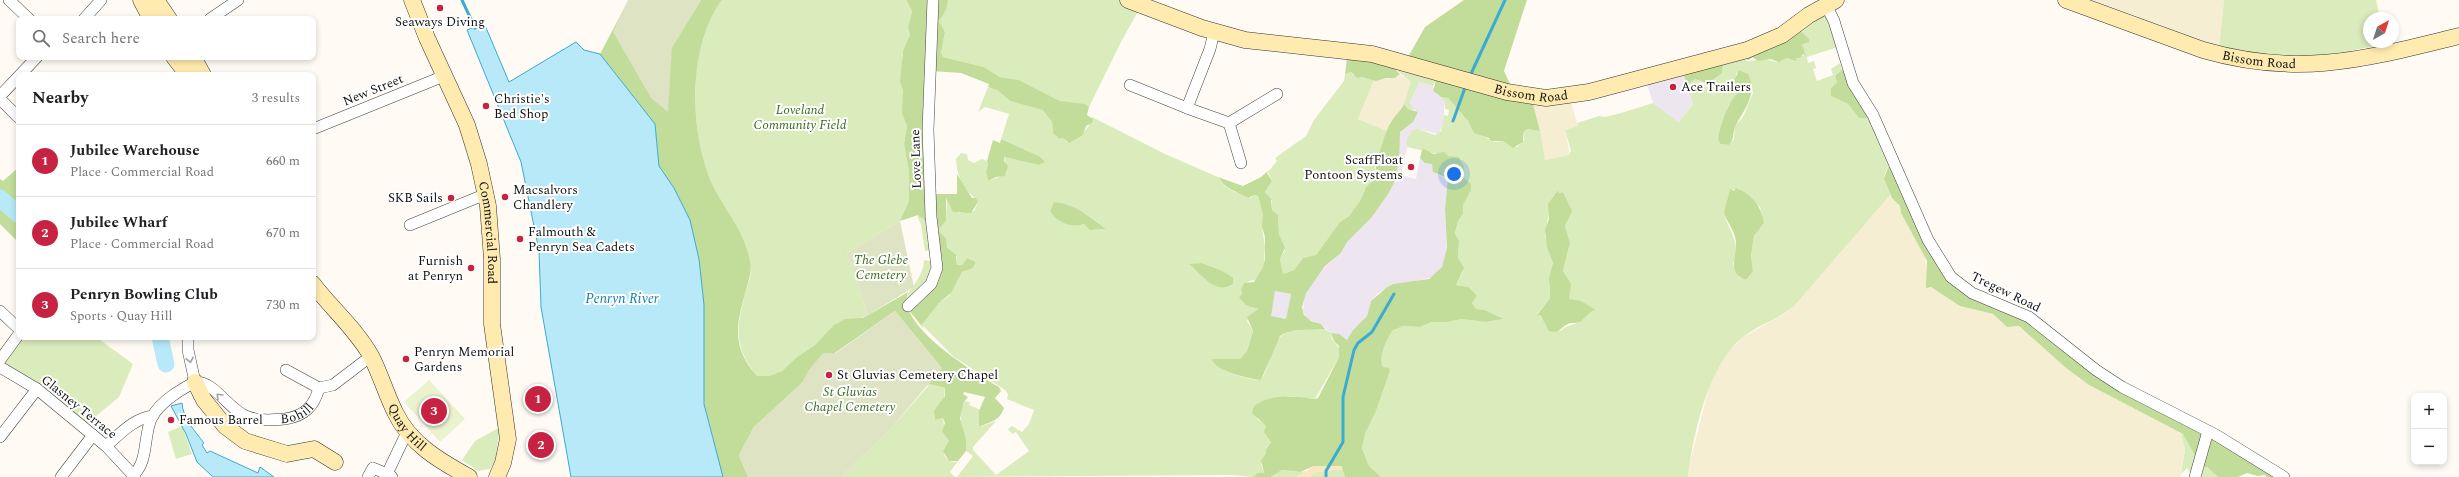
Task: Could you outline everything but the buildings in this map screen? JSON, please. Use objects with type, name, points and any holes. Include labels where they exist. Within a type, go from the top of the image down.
[{"type":"street","points":[[9,0],[26,16]]},
{"type":"street","points":[[87,16],[101,0]]},
{"type":"street","points":[[142,0],[150,16]]},
{"type":"street","points":[[156,0],[167,16]]},
{"type":"street","points":[[214,16],[238,0]]},
{"type":"street","name":"Commercial Road","points":[[412,0],[444,76],[467,125],[486,194],[492,259],[493,330],[508,439],[503,463],[497,477]]},
{"type":"street","name":"Love Lane","points":[[908,306],[931,284],[937,268],[932,217],[928,130],[933,0]]},
{"type":"street","name":"Bissom Road","points":[[1128,0],[1214,32],[1270,44],[1335,49],[1372,54],[1526,96],[1554,97],[1579,94],[1762,44],[1782,35],[1831,3]]},
{"type":"street","name":"Bissom Road","points":[[2066,0],[2203,50],[2224,56],[2265,63],[2312,65],[2347,62],[2459,36]]},
{"type":"street","name":"Tregew Road","points":[[1831,3],[1834,21],[1853,83],[1873,115],[1928,240],[1951,277],[1972,293],[2029,317],[2096,370],[2122,387],[2208,431],[2284,477]]},
{"type":"street","points":[[1187,108],[1210,49],[1214,32]]},
{"type":"street","points":[[23,72],[34,60]]},
{"type":"street","points":[[176,60],[186,72]]},
{"type":"street","points":[[195,60],[201,72]]},
{"type":"street","name":"New Street","points":[[316,128],[444,76]]},
{"type":"street","points":[[16,80],[0,97],[16,115]]},
{"type":"street","points":[[1130,85],[1229,123]]},
{"type":"street","points":[[1229,123],[1277,94]]},
{"type":"street","points":[[1229,123],[1241,163]]},
{"type":"street","points":[[410,225],[486,194]]},
{"type":"street","name":"Quay Hill","points":[[316,288],[359,339],[371,356],[396,414],[408,432],[438,460],[469,477]]},
{"type":"street","points":[[0,311],[16,326]]},
{"type":"street","points":[[0,360],[16,338]]},
{"type":"street","points":[[188,340],[188,350],[195,382],[204,400],[228,430],[245,441],[287,454],[314,449],[334,462]]},
{"type":"street","name":"Bohill","points":[[195,382],[210,386],[228,405],[240,414],[261,420],[299,415],[310,407],[319,388],[333,385],[371,356]]},
{"type":"street","name":"Glasney Terrace","points":[[0,367],[37,389],[106,446],[134,476]]},
{"type":"street","points":[[286,370],[319,388]]},
{"type":"street","points":[[134,476],[141,464],[153,416],[168,400],[195,382]]},
{"type":"street","points":[[0,437],[37,389]]},
{"type":"street","points":[[106,446],[133,424],[145,417],[153,416]]},
{"type":"street","points":[[2195,477],[2208,431]]},
{"type":"street","points":[[368,477],[373,468],[389,476],[408,432]]},
{"type":"street","points":[[62,477],[93,435]]},
{"type":"shaded area","points":[[2091,0],[2224,0],[2219,48],[2150,21]]},
{"type":"shaded area","points":[[1682,68],[1693,104],[1679,122],[1653,103],[1645,78]]},
{"type":"shaded area","points":[[1400,74],[1411,82],[1411,87],[1403,108],[1390,122],[1387,131],[1358,119],[1374,80],[1398,77]]},
{"type":"shaded area","points":[[1419,82],[1433,86],[1435,93],[1445,101],[1443,125],[1438,134],[1418,129],[1410,134],[1401,175],[1416,179],[1420,158],[1432,164],[1437,174],[1448,178],[1445,209],[1447,256],[1442,267],[1433,277],[1386,288],[1377,294],[1371,301],[1367,316],[1353,330],[1347,340],[1331,333],[1321,324],[1307,319],[1303,311],[1304,299],[1308,287],[1326,266],[1341,253],[1347,242],[1372,217],[1394,183],[1399,162],[1399,136],[1402,129],[1411,124],[1416,117],[1416,111],[1411,107],[1410,103]]},
{"type":"shaded area","points":[[1569,96],[1578,126],[1565,130],[1570,155],[1545,160],[1531,97]]},
{"type":"shaded area","points":[[1891,194],[1892,198],[1900,206],[1901,213],[1925,257],[1928,275],[1926,281],[1929,287],[1936,289],[1960,306],[1993,314],[2007,327],[2019,326],[2066,368],[2089,385],[2181,433],[2185,450],[2180,477],[1688,477],[1690,462],[1710,383],[1722,358],[1743,337],[1786,313],[1796,304]]},
{"type":"shaded area","points":[[1275,291],[1291,294],[1286,319],[1270,316]]},
{"type":"green space","points":[[628,0],[701,0],[672,47],[668,112],[651,98],[613,32]]},
{"type":"green space","points":[[701,0],[722,0],[711,19],[702,41],[697,65],[695,91],[696,117],[699,142],[705,165],[713,186],[740,232],[748,252],[750,270],[739,317],[738,337],[740,347],[749,366],[757,376],[769,376],[782,371],[797,357],[815,345],[834,325],[845,319],[863,318],[908,292],[907,305],[913,319],[925,333],[940,347],[973,371],[999,387],[1001,391],[995,398],[1004,408],[1002,413],[997,419],[979,427],[979,411],[985,397],[964,392],[963,394],[968,397],[964,402],[960,418],[966,439],[966,451],[958,461],[949,461],[943,451],[949,441],[942,431],[945,423],[943,418],[935,420],[934,411],[945,396],[945,388],[930,384],[927,386],[941,367],[895,311],[809,371],[803,382],[754,427],[739,455],[748,477],[723,477],[704,404],[704,305],[699,259],[674,188],[659,166],[655,124],[600,54],[628,1],[672,47]]},
{"type":"green space","name":"Loveland Community Field","points":[[722,0],[906,0],[912,11],[908,27],[910,35],[902,55],[903,67],[900,82],[903,91],[903,117],[907,126],[904,144],[909,171],[909,201],[900,221],[847,253],[868,315],[857,320],[839,322],[815,345],[797,357],[782,371],[769,376],[757,376],[749,365],[740,346],[740,315],[750,277],[750,268],[742,242],[708,175],[699,142],[696,103],[697,64],[700,46],[707,23]]},
{"type":"green space","points":[[906,0],[932,0],[927,222],[918,215],[900,221],[909,201],[909,171],[904,144],[907,126],[902,114],[903,91],[900,82],[903,51],[910,35],[908,27],[912,11]]},
{"type":"green space","points":[[933,0],[948,0],[946,10],[939,21],[945,32],[941,53],[943,57],[984,67],[1000,77],[1019,80],[1060,101],[1085,104],[1089,107],[1087,115],[1093,119],[1092,123],[1086,126],[1083,135],[1069,143],[1063,138],[1059,139],[1053,133],[1052,122],[1043,110],[1010,101],[997,90],[988,87],[989,84],[961,73],[931,71]]},
{"type":"green space","points":[[948,0],[1127,0],[1141,6],[1121,42],[1089,107],[1060,101],[1019,80],[1000,77],[984,67],[943,57],[941,53],[945,32],[939,21]]},
{"type":"green space","points":[[1464,0],[1527,0],[1504,71],[1512,88],[1408,57],[1425,27]]},
{"type":"green space","points":[[2224,0],[2376,0],[2379,12],[2363,12],[2363,48],[2365,48],[2310,56],[2279,57],[2264,56],[2219,48]]},
{"type":"green space","points":[[1826,5],[1841,46],[1807,57],[1808,63],[1814,61],[1816,68],[1813,69],[1817,81],[1833,75],[1831,69],[1840,63],[1842,70],[1835,76],[1837,82],[1831,88],[1831,96],[1848,104],[1859,118],[1871,118],[1891,160],[1884,176],[1891,194],[1796,304],[1784,314],[1749,333],[1730,350],[1711,383],[1704,402],[1698,422],[1688,477],[1381,477],[1369,466],[1362,448],[1365,434],[1376,411],[1390,371],[1382,366],[1381,358],[1392,331],[1403,326],[1420,327],[1432,322],[1448,322],[1461,319],[1486,322],[1504,319],[1485,310],[1476,309],[1472,303],[1477,296],[1469,287],[1456,285],[1463,271],[1458,258],[1459,241],[1455,233],[1458,221],[1463,214],[1463,205],[1471,187],[1463,177],[1464,166],[1461,159],[1407,147],[1407,139],[1413,130],[1418,129],[1435,135],[1441,131],[1444,115],[1448,116],[1449,110],[1445,109],[1445,101],[1439,96],[1448,98],[1468,121],[1473,130],[1494,142],[1503,141],[1509,145],[1517,147],[1524,140],[1523,133],[1527,129],[1540,131],[1545,160],[1569,155],[1571,151],[1565,130],[1578,126],[1577,123],[1599,116],[1605,117],[1653,103],[1679,122],[1693,104],[1687,85],[1695,79],[1704,84],[1710,83],[1717,74],[1722,73],[1723,64],[1743,58],[1747,61],[1766,59],[1776,62],[1787,58],[1795,61],[1794,58],[1805,55],[1802,44],[1806,37],[1799,29]],"holes":[[[1738,72],[1749,78],[1753,93],[1743,117],[1735,126],[1734,139],[1729,145],[1720,144],[1718,139],[1728,106],[1739,92],[1736,74]],[[1739,189],[1760,207],[1764,223],[1754,236],[1751,256],[1753,271],[1746,280],[1739,277],[1733,264],[1736,249],[1735,243],[1724,212],[1730,190]],[[1558,190],[1559,193],[1563,192],[1567,204],[1568,213],[1565,226],[1570,243],[1563,271],[1569,281],[1569,299],[1595,309],[1580,321],[1560,331],[1537,314],[1550,298],[1549,285],[1553,263],[1545,236],[1551,200]]]},
{"type":"green space","points":[[1799,29],[1809,39],[1809,42],[1802,44],[1806,56],[1803,54],[1800,58],[1795,58],[1797,60],[1795,61],[1787,58],[1779,62],[1770,59],[1758,61],[1752,57],[1749,60],[1743,58]]},
{"type":"green space","points":[[1348,51],[1392,66],[1400,74],[1395,78],[1386,78],[1376,81],[1362,77],[1357,78],[1351,72],[1345,74]]},
{"type":"green space","points":[[1723,64],[1722,73],[1707,84],[1695,79],[1687,85],[1682,68]]},
{"type":"green space","points":[[1392,66],[1436,80],[1433,86],[1419,82],[1410,103],[1414,110],[1408,109],[1404,104],[1411,82]]},
{"type":"green space","points":[[1844,68],[1869,118],[1859,118],[1848,104],[1831,96],[1831,88],[1837,82],[1835,76]]},
{"type":"green space","points":[[1739,70],[1748,74],[1751,81],[1751,94],[1749,101],[1736,125],[1731,142],[1729,145],[1720,144],[1718,139],[1725,114],[1731,102],[1739,92],[1734,81]]},
{"type":"green space","points":[[1351,72],[1353,75],[1374,80],[1358,119],[1387,131],[1375,168],[1375,179],[1364,191],[1360,201],[1349,216],[1339,223],[1316,255],[1303,258],[1294,270],[1283,274],[1280,259],[1285,250],[1279,234],[1278,215],[1272,210],[1272,201],[1265,192],[1272,181],[1268,172],[1277,161],[1275,158],[1306,136],[1314,120],[1344,81],[1345,74]]},
{"type":"green space","points":[[1436,80],[1531,97],[1540,131],[1527,129],[1523,133],[1523,142],[1513,148],[1503,141],[1491,141],[1489,138],[1474,133],[1468,121],[1448,98],[1441,97],[1433,91]]},
{"type":"green space","points":[[988,87],[997,90],[1010,101],[1044,110],[1052,122],[1053,133],[1059,139],[1063,138],[1067,142],[1075,139],[1087,129],[1090,125],[1092,117],[1165,154],[1218,177],[1227,188],[1250,198],[1255,195],[1258,196],[1264,216],[1262,227],[1265,247],[1264,265],[1256,280],[1249,281],[1241,290],[1241,298],[1258,310],[1251,314],[1247,321],[1253,331],[1247,351],[1240,359],[1212,359],[1220,368],[1227,372],[1241,377],[1261,380],[1266,371],[1275,343],[1286,333],[1300,330],[1325,329],[1331,333],[1332,339],[1340,349],[1339,357],[1315,399],[1290,396],[1258,403],[1257,419],[1267,426],[1265,430],[1271,442],[1266,448],[1266,454],[1261,464],[1264,473],[1257,473],[1253,477],[1232,475],[957,477],[973,456],[966,451],[961,421],[962,409],[965,401],[970,402],[969,405],[981,410],[979,427],[996,421],[973,447],[973,450],[996,475],[1029,451],[1016,432],[1012,434],[1008,429],[1012,426],[1022,432],[1029,424],[1034,410],[1007,399],[1008,394],[1005,390],[954,357],[922,325],[939,303],[949,296],[962,272],[974,267],[976,262],[967,258],[962,265],[957,265],[957,257],[946,245],[946,238],[938,230],[946,221],[947,197],[950,207],[959,213],[974,211],[978,202],[960,179],[956,159],[961,153],[967,154],[968,160],[974,163],[982,159],[987,161],[988,165],[986,171],[988,181],[1004,175],[1007,172],[1004,157],[1039,165],[1043,163],[1037,155],[1001,139],[1009,114],[985,107],[978,112]],"holes":[[[1054,202],[1068,205],[1082,211],[1105,229],[1092,230],[1084,224],[1074,226],[1064,224],[1050,211]],[[1202,263],[1226,273],[1231,286],[1218,286],[1208,282],[1190,265]]]},
{"type":"green space","points":[[1404,104],[1408,109],[1418,112],[1413,122],[1400,132],[1399,162],[1394,183],[1372,217],[1347,242],[1341,253],[1325,266],[1306,293],[1302,307],[1304,315],[1311,321],[1321,324],[1325,329],[1296,330],[1280,336],[1261,380],[1233,374],[1219,367],[1212,359],[1240,359],[1247,351],[1253,331],[1247,317],[1258,309],[1246,305],[1239,297],[1242,294],[1241,290],[1244,283],[1254,282],[1263,267],[1265,259],[1265,237],[1262,227],[1263,214],[1258,196],[1255,195],[1248,198],[1235,192],[1227,187],[1218,177],[1243,186],[1261,177],[1269,170],[1267,173],[1272,181],[1265,192],[1271,199],[1272,210],[1278,215],[1279,234],[1285,248],[1280,259],[1283,274],[1294,270],[1303,258],[1316,255],[1339,223],[1349,216],[1360,201],[1366,187],[1375,179],[1380,150],[1386,132]],"holes":[[[1275,291],[1291,294],[1286,319],[1271,316]]]},
{"type":"green space","points":[[1001,139],[1039,156],[1045,162],[1039,165],[1004,157],[1004,161],[1008,166],[1005,176],[996,177],[988,181],[986,171],[988,165],[987,161],[993,140],[1000,143]]},
{"type":"green space","points":[[1424,149],[1434,154],[1444,152],[1448,156],[1459,157],[1464,166],[1463,177],[1471,184],[1471,190],[1463,205],[1463,214],[1458,221],[1455,233],[1459,241],[1458,258],[1464,268],[1456,285],[1469,287],[1477,296],[1472,303],[1476,309],[1485,310],[1504,319],[1486,322],[1461,319],[1448,322],[1432,322],[1420,327],[1403,326],[1392,331],[1383,349],[1381,359],[1383,367],[1389,368],[1390,371],[1376,411],[1365,434],[1362,448],[1369,466],[1381,477],[1345,477],[1341,466],[1314,466],[1300,472],[1282,470],[1271,477],[1253,477],[1257,473],[1264,473],[1261,460],[1266,454],[1266,449],[1271,442],[1264,432],[1266,426],[1252,413],[1254,406],[1268,399],[1284,396],[1318,398],[1339,357],[1339,346],[1334,341],[1331,333],[1339,334],[1347,340],[1353,330],[1367,316],[1371,301],[1386,288],[1393,284],[1429,279],[1442,267],[1447,248],[1445,209],[1448,178],[1433,172],[1432,164],[1425,163],[1420,158],[1422,150]]},
{"type":"green space","points":[[1891,160],[1950,277],[2005,306],[2094,369],[2283,477],[2266,477],[2265,475],[2258,476],[2247,473],[2238,477],[2218,477],[2207,467],[2202,468],[2183,434],[2089,385],[2066,368],[2019,326],[2007,327],[1993,314],[1960,306],[1931,287],[1926,288],[1927,261],[1901,213],[1900,206],[1892,198],[1884,178]]},
{"type":"green space","points":[[16,170],[16,240],[0,224],[0,179],[3,181]]},
{"type":"green space","points":[[957,174],[972,198],[976,198],[978,202],[971,213],[953,212],[946,198],[946,221],[938,230],[946,238],[947,247],[956,255],[957,265],[962,265],[967,258],[976,262],[973,268],[962,272],[951,293],[939,303],[922,325],[924,329],[908,309],[932,285],[931,194],[957,194]]},
{"type":"green space","points":[[1736,188],[1747,194],[1755,202],[1761,212],[1764,223],[1754,236],[1751,256],[1753,271],[1746,280],[1739,277],[1734,267],[1736,250],[1735,237],[1724,212],[1730,189],[1734,191]]},
{"type":"green space","points":[[1558,190],[1559,193],[1563,192],[1572,211],[1565,226],[1570,243],[1563,271],[1571,284],[1569,299],[1581,301],[1596,310],[1589,313],[1579,322],[1570,323],[1555,332],[1552,332],[1549,331],[1541,316],[1537,315],[1550,298],[1549,278],[1553,263],[1547,247],[1545,230],[1549,219],[1548,204]]},
{"type":"green space","points":[[1054,202],[1076,208],[1106,229],[1090,230],[1084,224],[1074,226],[1064,224],[1050,211]]},
{"type":"green space","points":[[917,215],[925,220],[927,224],[931,234],[934,250],[925,251],[921,225]]},
{"type":"green space","name":"The Glebe Cemetery","points":[[900,221],[914,287],[868,315],[847,253]]},
{"type":"green space","points":[[924,260],[936,262],[936,273],[905,303],[906,297],[921,273]]},
{"type":"green space","points":[[1202,263],[1230,275],[1233,278],[1233,284],[1227,287],[1215,286],[1189,264]]},
{"type":"green space","name":"St Gluvias Chapel Cemetery","points":[[895,311],[942,368],[892,427],[841,477],[748,477],[739,455],[754,427],[803,382],[808,371],[823,353],[836,353]]},
{"type":"green space","points":[[17,340],[100,340],[133,364],[119,397],[83,427],[0,367]]},
{"type":"green space","points":[[429,380],[465,419],[440,442],[404,402]]},
{"type":"green space","points":[[930,384],[945,388],[944,398],[935,413],[935,420],[943,418],[945,434],[949,441],[944,454],[950,461],[958,461],[950,472],[955,477],[841,477],[892,427]]},
{"type":"green space","points":[[182,426],[192,454],[176,459],[168,432]]},
{"type":"green space","points":[[500,427],[495,463],[489,469],[478,471],[462,460],[475,441]]},
{"type":"green space","points":[[2181,433],[2184,435],[2202,468],[2207,467],[2218,477],[2193,477],[2187,468],[2181,474],[2185,450]]},
{"type":"green space","points":[[1342,469],[1345,477],[1308,477],[1316,472]]},
{"type":"green space","points":[[1282,470],[1297,472],[1306,471],[1297,477],[1271,477]]},
{"type":"sand","points":[[1314,466],[1341,466],[1343,469],[1316,472],[1308,477],[1297,477]]},
{"type":"water","name":"Penryn River","points":[[484,23],[509,82],[576,42],[584,50],[600,54],[655,124],[659,166],[674,188],[690,220],[699,259],[704,305],[704,404],[723,477],[571,477],[541,307],[539,251],[521,162],[467,30]]},
{"type":"water","points":[[182,403],[187,420],[204,443],[202,445],[207,453],[210,451],[258,473],[260,467],[274,477],[213,477],[197,462],[186,434],[171,406]]},
{"type":"waterway","points":[[462,0],[475,28]]},
{"type":"waterway","points":[[1470,76],[1505,0]]},
{"type":"waterway","points":[[1453,121],[1466,85]]},
{"type":"waterway","points":[[0,198],[16,212]]},
{"type":"waterway","points":[[1326,477],[1326,471],[1343,442],[1343,397],[1354,350],[1358,343],[1372,332],[1394,294]]},
{"type":"waterway","points":[[161,340],[166,364]]},
{"type":"place","name":"Seaways Diving","points":[[440,8]]},
{"type":"place","name":"Ace Trailers","points":[[1673,87]]},
{"type":"place","name":"Christie's Bed Shop","points":[[486,106]]},
{"type":"place","name":"ScaffFloat Pontoon Systems","points":[[1411,167]]},
{"type":"place","name":"Macsalvors Chandlery","points":[[505,197]]},
{"type":"place","name":"SKB Sails","points":[[451,198]]},
{"type":"place","name":"Falmouth & Penryn Sea Cadets","points":[[520,239]]},
{"type":"place","name":"Furnish at Penryn","points":[[471,268]]},
{"type":"place","name":"Penryn Memorial Gardens","points":[[406,359]]},
{"type":"place","name":"St Gluvias Cemetery Chapel","points":[[829,375]]},
{"type":"place","name":"Jubilee Warehouse","points":[[538,399]]},
{"type":"place","name":"Penryn Bowling Club","points":[[434,411]]},
{"type":"place","name":"Famous Barrel","points":[[171,420]]},
{"type":"place","name":"Jubilee Wharf","points":[[541,445]]}]
